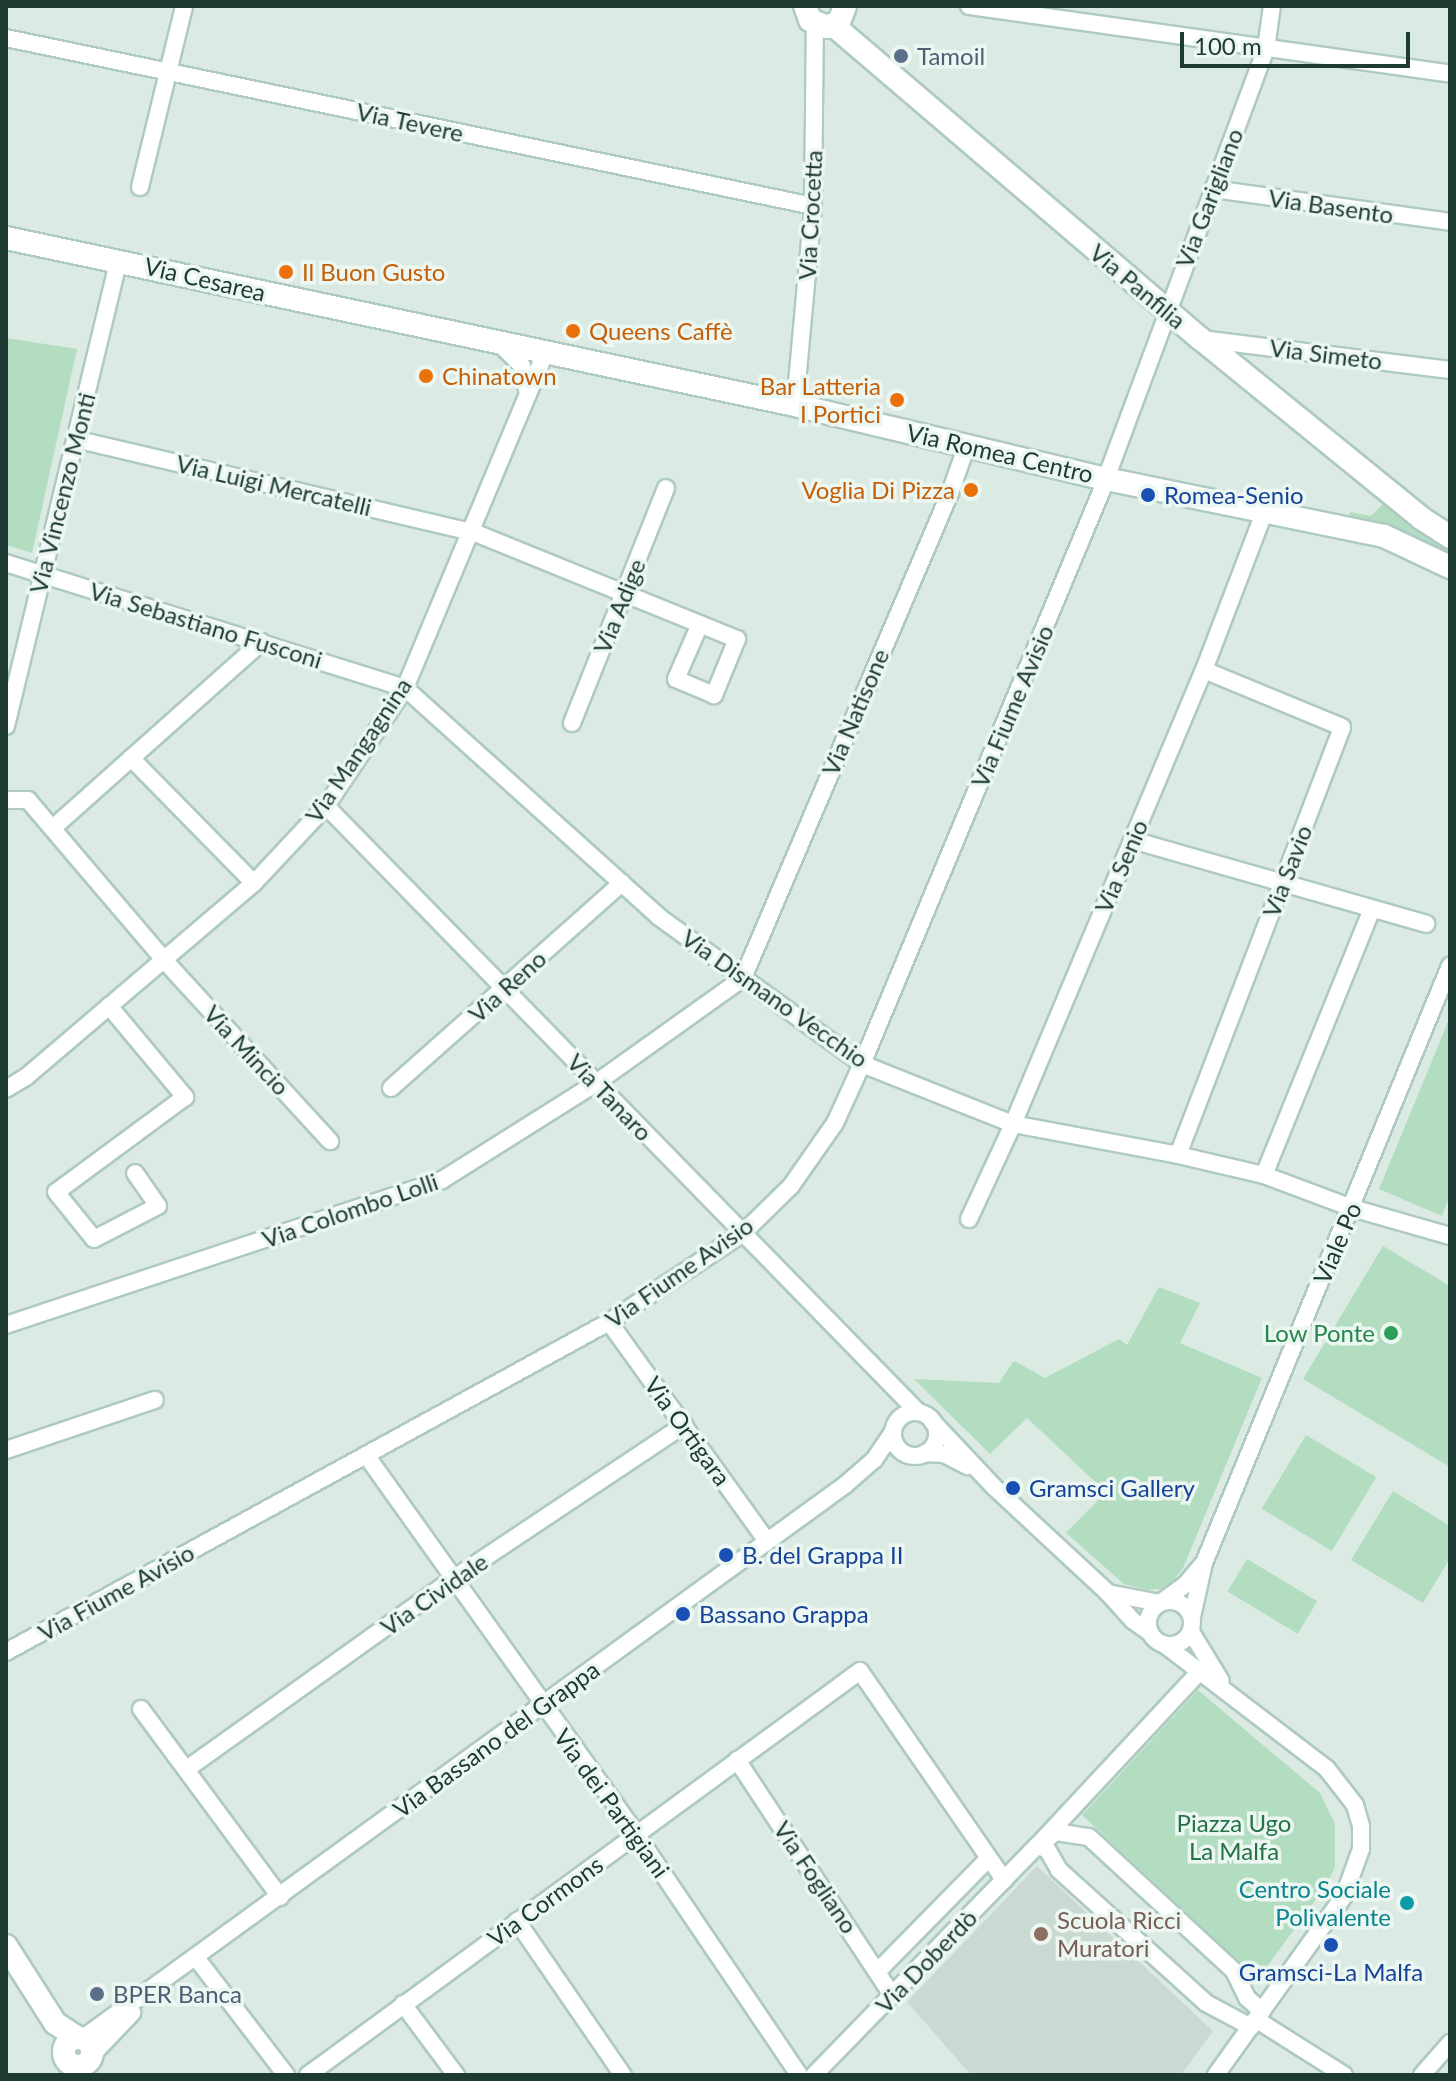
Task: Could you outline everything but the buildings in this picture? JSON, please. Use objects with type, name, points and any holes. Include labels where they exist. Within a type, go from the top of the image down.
[{"type":"street","points":[[140,187],[184,6]]},
{"type":"street","points":[[817,19],[843,16],[845,6]]},
{"type":"street","points":[[969,6],[1450,74]]},
{"type":"street","name":"Via Garigliano","points":[[1106,479],[1266,49],[1272,6]]},
{"type":"street","name":"Via Crocetta","points":[[795,405],[813,206],[817,19]]},
{"type":"street","name":"Via Panfilia","points":[[817,19],[1201,339],[1421,518],[1450,537]]},
{"type":"street","name":"Via Tevere","points":[[6,38],[813,206]]},
{"type":"street","name":"Via Basento","points":[[1213,189],[1450,222]]},
{"type":"street","name":"Via Cesarea","points":[[6,238],[534,352]]},
{"type":"street","name":"Via Vincenzo Monti","points":[[6,726],[119,260]]},
{"type":"street","name":"Via Simeto","points":[[1201,339],[1450,370]]},
{"type":"street","points":[[501,345],[522,366],[528,395]]},
{"type":"street","name":"Via Romea Centro","points":[[534,352],[795,405],[1106,479],[1399,540],[1450,567]]},
{"type":"street","name":"Via Mangagnina","points":[[6,1089],[26,1077],[254,883],[326,806],[405,688],[528,395],[534,352]]},
{"type":"street","name":"Via Luigi Mercatelli","points":[[75,439],[473,532],[623,596],[700,624]]},
{"type":"street","name":"Via Natisone","points":[[743,978],[950,493],[967,445]]},
{"type":"street","name":"Via Fiume Avisio","points":[[6,1652],[609,1322],[743,1233],[791,1186],[835,1123],[862,1064],[1106,479]]},
{"type":"street","name":"Via Adige","points":[[572,723],[666,488]]},
{"type":"street","name":"Via Senio","points":[[969,1219],[1013,1124],[1204,670],[1265,510]]},
{"type":"street","name":"Via Sebastiano Fusconi","points":[[6,563],[405,688]]},
{"type":"street","points":[[54,827],[262,642]]},
{"type":"street","name":"Via Savio","points":[[1178,1155],[1342,727],[1204,670]]},
{"type":"street","name":"Via Dismano Vecchio","points":[[405,688],[659,917],[862,1064],[1013,1124],[1178,1155],[1264,1175],[1352,1208],[1450,1236]]},
{"type":"street","points":[[131,758],[254,883]]},
{"type":"street","name":"Via Mincio","points":[[6,800],[28,800],[54,827],[164,960],[330,1141]]},
{"type":"street","name":"Via Tanaro","points":[[326,806],[893,1390],[917,1411]]},
{"type":"street","points":[[1132,840],[1426,924]]},
{"type":"street","name":"Via Reno","points":[[391,1088],[622,883]]},
{"type":"street","points":[[1264,1175],[1372,909]]},
{"type":"street","name":"Viale Po","points":[[1191,1625],[1204,1563],[1450,966]]},
{"type":"street","name":"Via Colombo Lolli","points":[[6,1325],[442,1180],[596,1083],[743,978]]},
{"type":"street","points":[[109,1006],[185,1097],[56,1192],[94,1239],[158,1206],[135,1173]]},
{"type":"street","name":"Via Ortigara","points":[[609,1322],[767,1541]]},
{"type":"street","points":[[893,1390],[897,1404],[894,1428],[896,1445],[905,1454],[925,1453],[962,1461],[1108,1593],[1132,1620],[1226,1689],[1335,1777],[1355,1805],[1361,1826],[1361,1849],[1344,1896],[1216,2075]]},
{"type":"street","points":[[6,1450],[155,1400]]},
{"type":"street","points":[[894,1428],[904,1414],[917,1411],[932,1421],[994,1487]]},
{"type":"street","points":[[925,1453],[937,1435],[932,1421]]},
{"type":"street","name":"Via Cividale","points":[[188,1768],[453,1579],[684,1425]]},
{"type":"street","name":"Via Bassano del Grappa","points":[[83,2058],[149,1994],[845,1485],[874,1460],[894,1428]]},
{"type":"street","name":"Via Bassano del Grappa","points":[[845,1485],[905,1454]]},
{"type":"street","name":"Via dei Partigiani","points":[[366,1455],[636,1834],[799,2075]]},
{"type":"street","name":"Viale Po","points":[[1160,1603],[1186,1584],[1204,1563]]},
{"type":"street","points":[[1108,1593],[1183,1605],[1226,1689]]},
{"type":"street","points":[[1149,1632],[1148,1619],[1160,1603]]},
{"type":"street","points":[[1165,1645],[1183,1642],[1191,1625]]},
{"type":"street","name":"Via Cormons","points":[[308,2075],[860,1671],[989,1858]]},
{"type":"street","points":[[1037,1846],[1200,1671]]},
{"type":"street","points":[[141,1709],[188,1768],[280,1897]]},
{"type":"street","name":"Via Fogliano","points":[[737,1760],[892,1995]]},
{"type":"street","points":[[1037,1846],[1056,1832],[1089,1837],[1234,1971],[1257,2019]]},
{"type":"street","points":[[1056,1865],[1061,1844],[1075,1835]]},
{"type":"street","points":[[1037,1846],[1047,1849],[1056,1865],[1206,2003],[1257,2019],[1322,2070],[1344,2075]]},
{"type":"street","name":"Via Doberdò","points":[[814,2075],[1037,1846]]},
{"type":"street","points":[[878,1971],[989,1858],[1004,1880]]},
{"type":"street","points":[[517,1921],[623,2075]]},
{"type":"street","points":[[6,1946],[55,2023],[83,2058]]},
{"type":"street","points":[[197,1959],[286,2075]]},
{"type":"street","points":[[1219,2009],[1235,2000],[1240,1985]]},
{"type":"street","points":[[403,2004],[456,2075]]},
{"type":"street","points":[[1422,2075],[1450,2043]]},
{"type":"shaded area","name":"Scuola Ricci Muratori","points":[[1037,1866],[1213,2031],[1181,2075],[971,2075],[907,2002]]},
{"type":"green space","points":[[6,338],[77,349],[32,553],[6,545]]},
{"type":"green space","points":[[1388,499],[1450,545],[1450,559],[1378,524],[1349,516],[1350,512],[1371,516]]},
{"type":"green space","points":[[1450,1017],[1450,1195],[1442,1216],[1379,1189]]},
{"type":"green space","name":"Low Ponte","points":[[1383,1246],[1450,1286],[1450,1467],[1303,1379]]},
{"type":"green space","points":[[1159,1287],[1200,1303],[1180,1343],[1262,1378],[1183,1568],[1172,1583],[1161,1589],[1147,1590],[1124,1584],[1066,1533],[1106,1492],[1027,1418],[990,1454],[914,1379],[999,1383],[1014,1361],[1045,1378],[1119,1339],[1127,1345]]},
{"type":"green space","points":[[1306,1435],[1376,1477],[1332,1551],[1262,1509]]},
{"type":"green space","points":[[1393,1491],[1450,1526],[1450,1558],[1423,1603],[1351,1560]]},
{"type":"green space","points":[[1247,1559],[1317,1601],[1298,1634],[1227,1592]]},
{"type":"green space","name":"Piazza Ugo La Malfa","points":[[1198,1690],[1320,1793],[1335,1824],[1335,1867],[1325,1887],[1258,1979],[1082,1815]]},
{"type":"place","name":"Tamoil","points":[[901,56]]},
{"type":"place","name":"Il Buon Gusto","points":[[286,272]]},
{"type":"place","name":"Queens Caffè","points":[[573,331]]},
{"type":"place","name":"Chinatown","points":[[426,376]]},
{"type":"place","name":"Bar Latteria I Portici","points":[[897,400]]},
{"type":"place","name":"Voglia Di Pizza","points":[[971,490]]},
{"type":"place","name":"Romea-Senio","points":[[1148,495]]},
{"type":"place","name":"Low Ponte","points":[[1391,1333]]},
{"type":"place","name":"Gramsci Gallery","points":[[1013,1488]]},
{"type":"place","name":"B. del Grappa II","points":[[726,1555]]},
{"type":"place","name":"Bassano Grappa","points":[[683,1614]]},
{"type":"place","name":"Centro Sociale Polivalente","points":[[1407,1903]]},
{"type":"place","name":"Scuola Ricci Muratori","points":[[1041,1934]]},
{"type":"place","name":"Gramsci-La Malfa","points":[[1331,1945]]},
{"type":"place","name":"BPER Banca","points":[[97,1994]]}]
